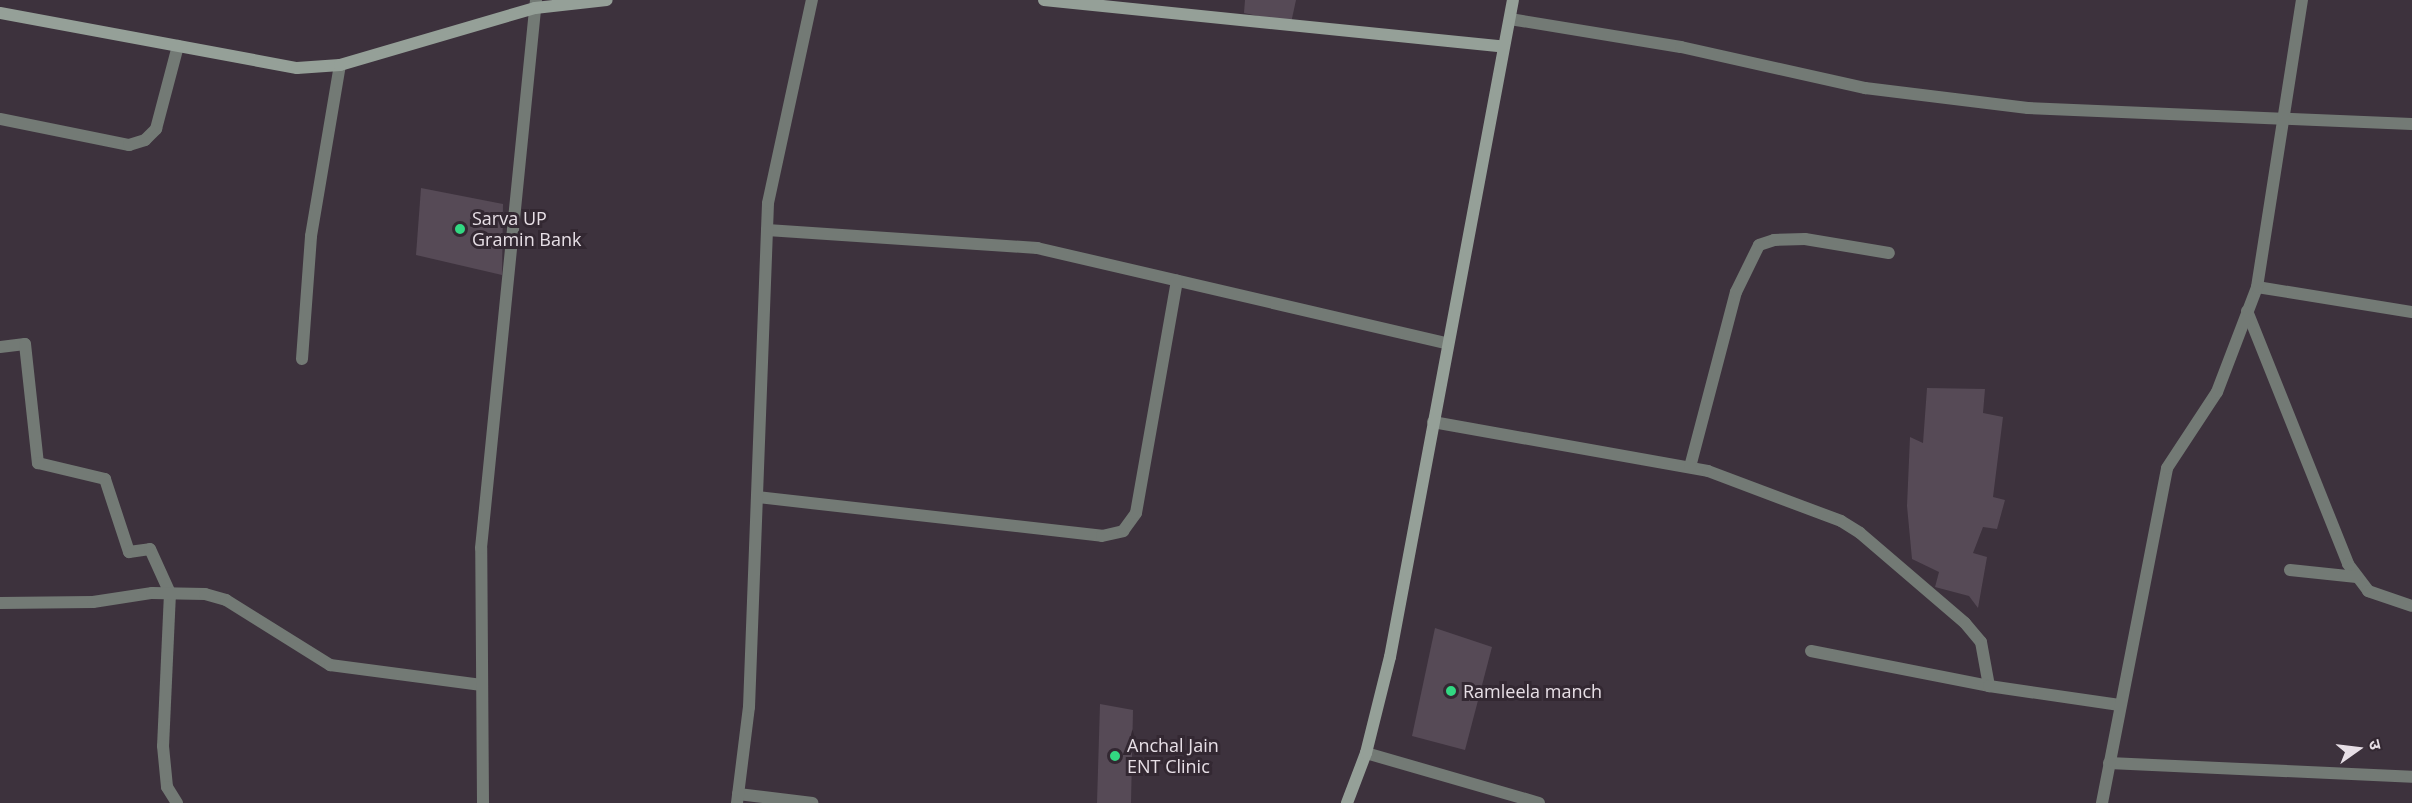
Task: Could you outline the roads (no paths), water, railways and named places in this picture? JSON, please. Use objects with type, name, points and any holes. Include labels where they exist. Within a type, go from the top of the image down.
[{"type":"street","points":[[0,13],[297,68],[340,64],[535,4],[607,0]]},
{"type":"street","points":[[812,0],[768,203],[749,707],[737,799],[812,803]]},
{"type":"street","points":[[1044,0],[1503,47]]},
{"type":"street","points":[[1347,803],[1366,753],[1390,657],[1513,0]]},
{"type":"street","points":[[2102,803],[2167,468],[2217,393],[2257,287],[2302,0]]},
{"type":"street","points":[[483,803],[481,548],[535,4]]},
{"type":"street","points":[[1510,19],[1681,47],[1866,88],[2028,108],[2412,124]]},
{"type":"street","points":[[0,119],[129,145],[145,140],[156,129],[178,46]]},
{"type":"street","points":[[303,359],[311,236],[340,64]]},
{"type":"street","points":[[767,230],[1037,248],[1448,344]]},
{"type":"street","points":[[1690,467],[1736,292],[1759,245],[1774,240],[1805,239],[1889,253]]},
{"type":"street","points":[[757,497],[1102,536],[1123,531],[1136,513],[1177,281]]},
{"type":"street","points":[[2257,287],[2412,312]]},
{"type":"street","points":[[2247,311],[2356,577],[2368,591],[2412,606]]},
{"type":"street","points":[[0,347],[25,344],[38,463],[105,478],[129,552],[150,549],[170,593],[163,746],[167,787],[177,803]]},
{"type":"street","points":[[1433,422],[1690,467],[1748,485],[1841,521],[1860,533],[1965,623],[1981,642],[1989,686]]},
{"type":"street","points":[[2290,570],[2356,577]]},
{"type":"street","points":[[0,603],[93,602],[170,593],[205,594],[226,600],[330,665],[482,685]]},
{"type":"street","points":[[1811,651],[1989,686],[2120,705]]},
{"type":"street","points":[[1366,753],[1539,803]]},
{"type":"street","points":[[2109,763],[2412,777]]},
{"type":"place","name":"Sarva UP Gramin Bank","points":[[460,229]]},
{"type":"place","name":"Ramleela manch","points":[[1451,691]]},
{"type":"place","name":"Anchal Jain ENT Clinic","points":[[1115,756]]}]
